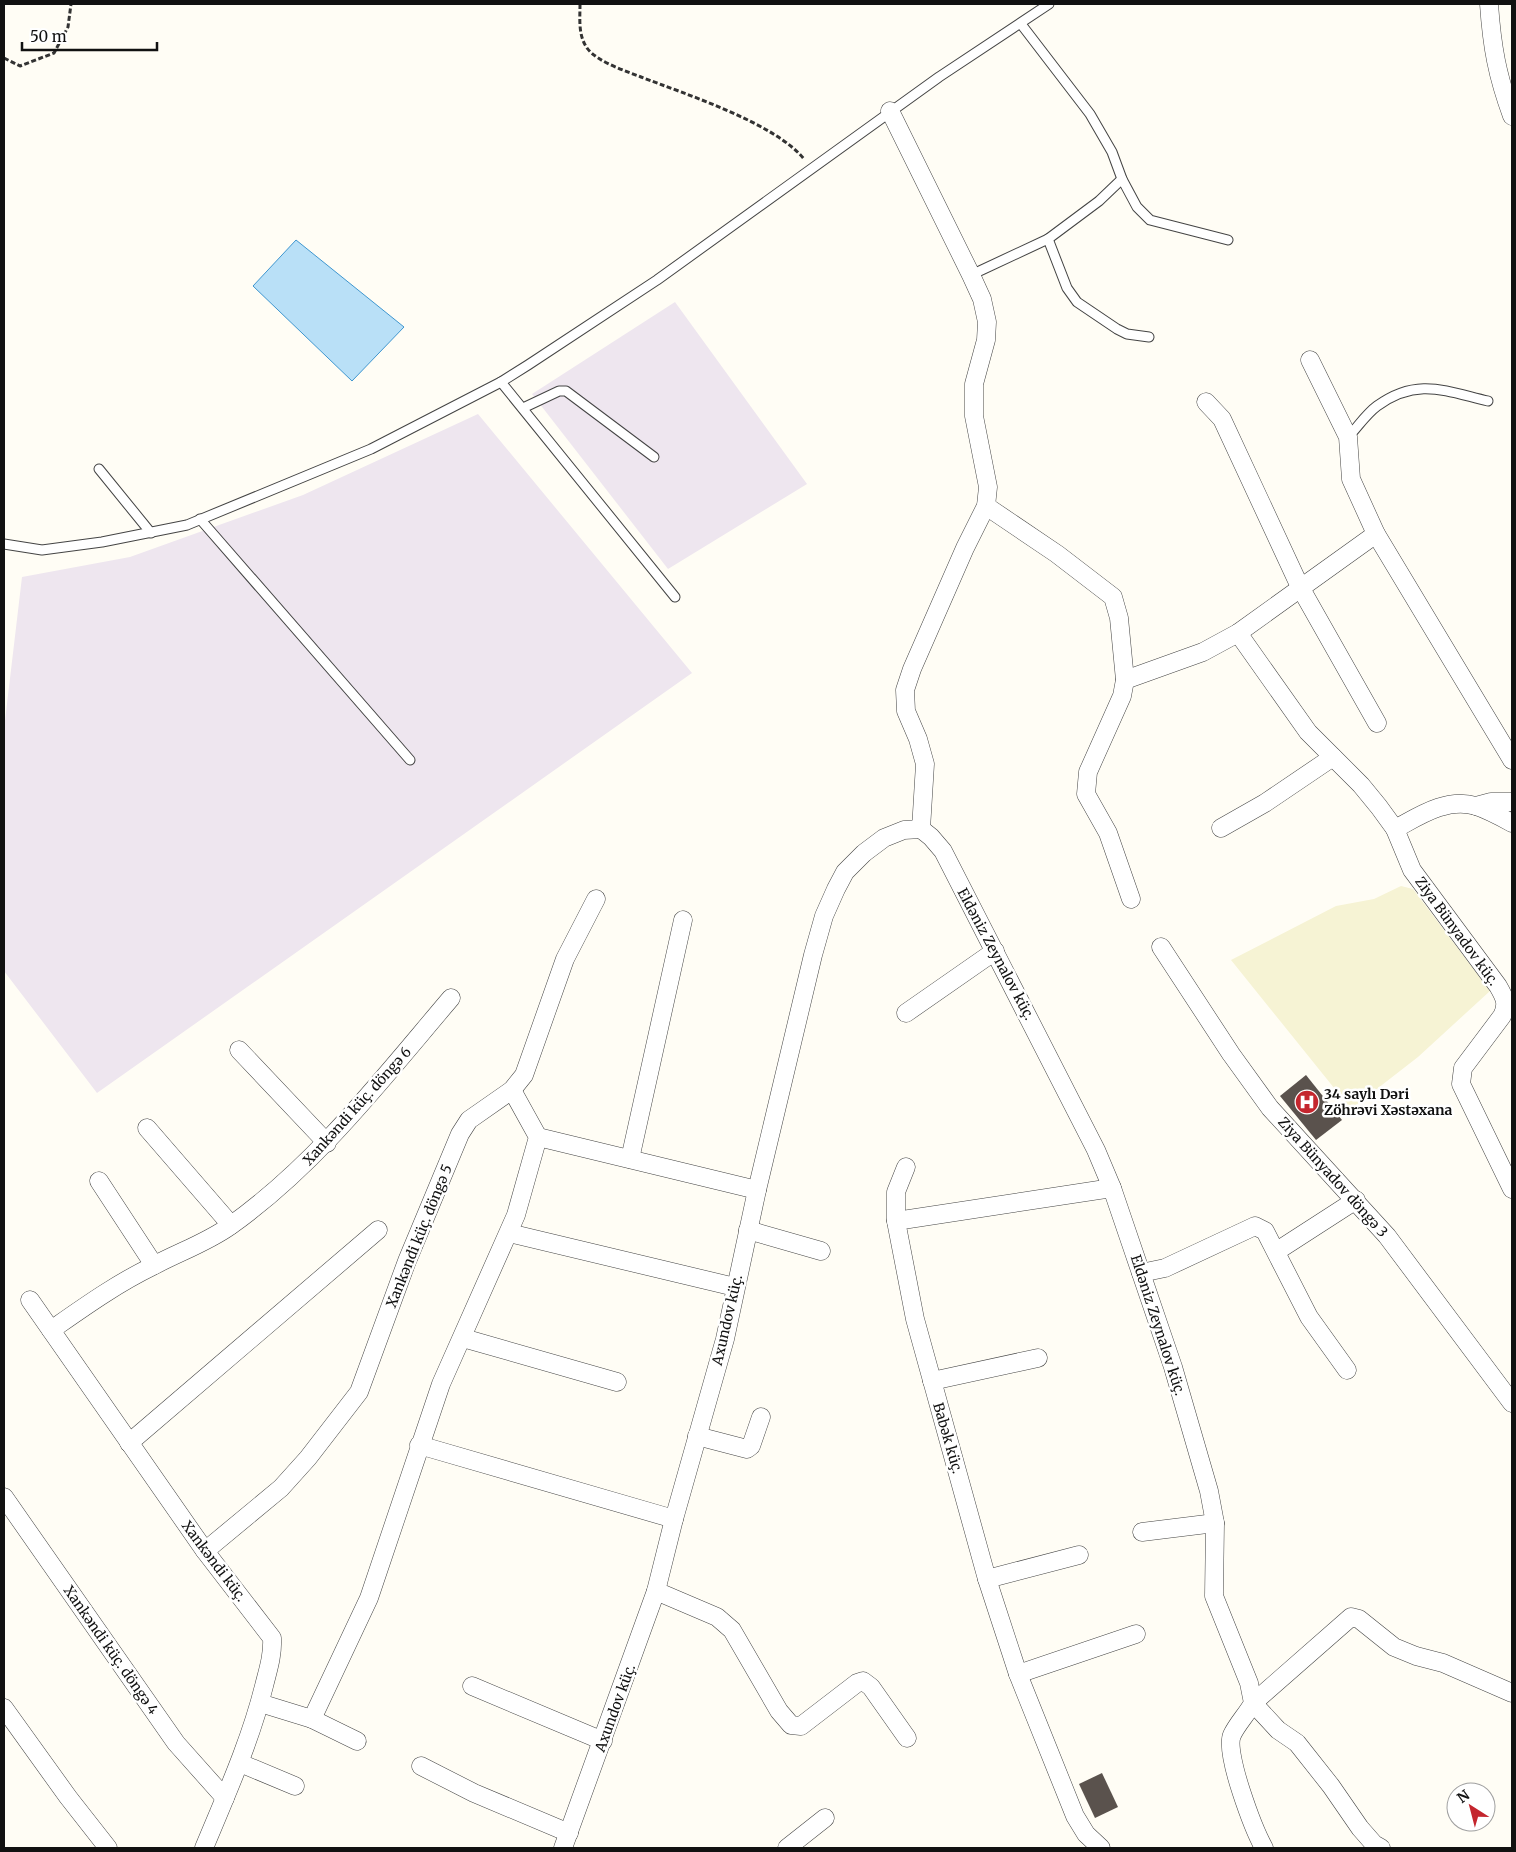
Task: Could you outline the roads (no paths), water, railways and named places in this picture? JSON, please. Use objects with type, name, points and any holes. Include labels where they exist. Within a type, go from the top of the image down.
[{"type":"street","points":[[1489,4],[1493,54],[1498,78],[1512,116]]},
{"type":"street","points":[[890,111],[971,275],[982,299],[987,322],[986,340],[974,384],[974,416],[988,487],[986,506],[961,557],[912,669],[905,690],[906,711],[918,739],[925,764],[921,829]]},
{"type":"street","points":[[1310,360],[1348,438],[1351,479],[1376,534],[1512,760]]},
{"type":"street","points":[[1206,402],[1222,419],[1300,587],[1377,723]]},
{"type":"street","points":[[986,506],[1057,554],[1112,597],[1119,618],[1125,680],[1122,696],[1088,772],[1086,794],[1108,832],[1131,899]]},
{"type":"street","points":[[1125,680],[1203,652],[1238,633],[1376,534]]},
{"type":"street","name":"Ziya Bünyadov küç.","points":[[1238,633],[1308,732],[1362,785],[1394,829],[1412,870],[1498,986],[1509,1006],[1463,1068],[1460,1077],[1461,1084],[1512,1189]]},
{"type":"street","points":[[1221,828],[1265,803],[1334,757]]},
{"type":"street","points":[[1476,806],[1491,802],[1512,802]]},
{"type":"street","points":[[1394,829],[1434,808],[1460,803],[1476,806],[1512,823]]},
{"type":"street","name":"Eldəniz Zeynalov küç.","points":[[921,829],[943,851],[1070,1096],[1112,1188],[1173,1367],[1209,1491],[1215,1523],[1214,1596],[1249,1684],[1253,1703]]},
{"type":"street","name":"Axundov küç.","points":[[566,1840],[604,1740],[656,1591],[724,1339],[813,955],[836,889],[845,872],[864,853],[884,838],[904,830],[921,829]]},
{"type":"street","name":"Xankəndi küç. döngə 5","points":[[205,1551],[281,1488],[308,1458],[360,1392],[407,1261],[460,1134],[469,1120],[512,1090],[524,1075],[565,959],[596,898]]},
{"type":"street","points":[[630,1158],[683,920]]},
{"type":"street","name":"Ziya Bünyadov döngə 3","points":[[1161,947],[1231,1054],[1270,1108],[1387,1236],[1512,1403]]},
{"type":"street","points":[[906,1013],[995,951]]},
{"type":"street","name":"Xankəndi küç. döngə 6","points":[[50,1330],[107,1290],[154,1265],[202,1244],[231,1225],[299,1170],[327,1143],[451,998]]},
{"type":"street","points":[[239,1050],[327,1143]]},
{"type":"street","points":[[312,1719],[369,1598],[441,1384],[509,1233],[538,1137],[512,1090]]},
{"type":"street","points":[[147,1128],[231,1225]]},
{"type":"street","points":[[538,1137],[757,1190]]},
{"type":"street","name":"Babək küç.","points":[[906,1167],[896,1192],[896,1221],[915,1319],[987,1579],[1018,1674],[1075,1816],[1086,1834],[1101,1848]]},
{"type":"street","points":[[99,1181],[154,1265]]},
{"type":"street","points":[[896,1221],[1112,1188]]},
{"type":"street","points":[[1277,1251],[1356,1200]]},
{"type":"street","points":[[1141,1273],[1165,1268],[1255,1226],[1265,1231],[1277,1251],[1309,1317],[1347,1370]]},
{"type":"street","points":[[129,1443],[378,1230]]},
{"type":"street","points":[[748,1230],[821,1251]]},
{"type":"street","points":[[509,1233],[735,1287]]},
{"type":"street","name":"Xankəndi küç.","points":[[30,1300],[205,1551],[272,1638],[273,1651],[260,1702],[240,1764],[224,1798],[207,1848]]},
{"type":"street","points":[[463,1338],[617,1382]]},
{"type":"street","points":[[932,1381],[1038,1358]]},
{"type":"street","points":[[697,1436],[747,1449],[751,1446],[761,1417]]},
{"type":"street","points":[[419,1445],[674,1519]]},
{"type":"street","name":"Xankəndi küç. döngə 4","points":[[4,1497],[176,1744],[224,1798]]},
{"type":"street","points":[[1142,1532],[1215,1523]]},
{"type":"street","points":[[987,1579],[1079,1555]]},
{"type":"street","points":[[656,1591],[717,1617],[732,1630],[779,1711],[791,1725],[801,1726],[856,1683],[863,1681],[871,1687],[907,1738]]},
{"type":"street","points":[[1264,1848],[1240,1786],[1230,1744],[1232,1734],[1253,1703],[1351,1617],[1359,1618],[1394,1647],[1416,1656],[1443,1663],[1512,1694]]},
{"type":"street","points":[[1018,1674],[1136,1634]]},
{"type":"street","points":[[472,1686],[604,1740]]},
{"type":"street","points":[[260,1702],[312,1719],[357,1741]]},
{"type":"street","points":[[1253,1703],[1278,1730],[1297,1743],[1331,1786],[1360,1828],[1374,1844],[1381,1848]]},
{"type":"street","points":[[4,1708],[68,1797],[108,1848]]},
{"type":"street","points":[[240,1764],[295,1786]]},
{"type":"street","points":[[421,1766],[566,1840]]},
{"type":"street","points":[[787,1848],[825,1818]]},
{"type":"lane","points":[[4,544],[42,550],[151,533],[187,525],[371,449],[501,382],[657,280],[810,167],[1049,4]]},
{"type":"lane","points":[[1021,24],[1090,114],[1112,152],[1122,179],[1137,207],[1150,220],[1228,240]]},
{"type":"lane","points":[[971,275],[1048,239],[1099,201],[1122,179]]},
{"type":"lane","points":[[1048,239],[1067,288],[1077,302],[1127,334],[1149,336]]},
{"type":"lane","points":[[501,382],[675,597]]},
{"type":"lane","points":[[1348,438],[1376,406],[1410,389],[1432,387],[1488,401]]},
{"type":"lane","points":[[523,408],[559,391],[566,391],[654,457]]},
{"type":"lane","points":[[99,469],[151,533]]},
{"type":"lane","points":[[200,519],[410,760]]},
{"type":"water","points":[[296,240],[404,327],[352,381],[253,286]]},
{"type":"place","name":"34 saylı Dəri Zöhrəvi Xəstəxana","points":[[1307,1102]]}]
